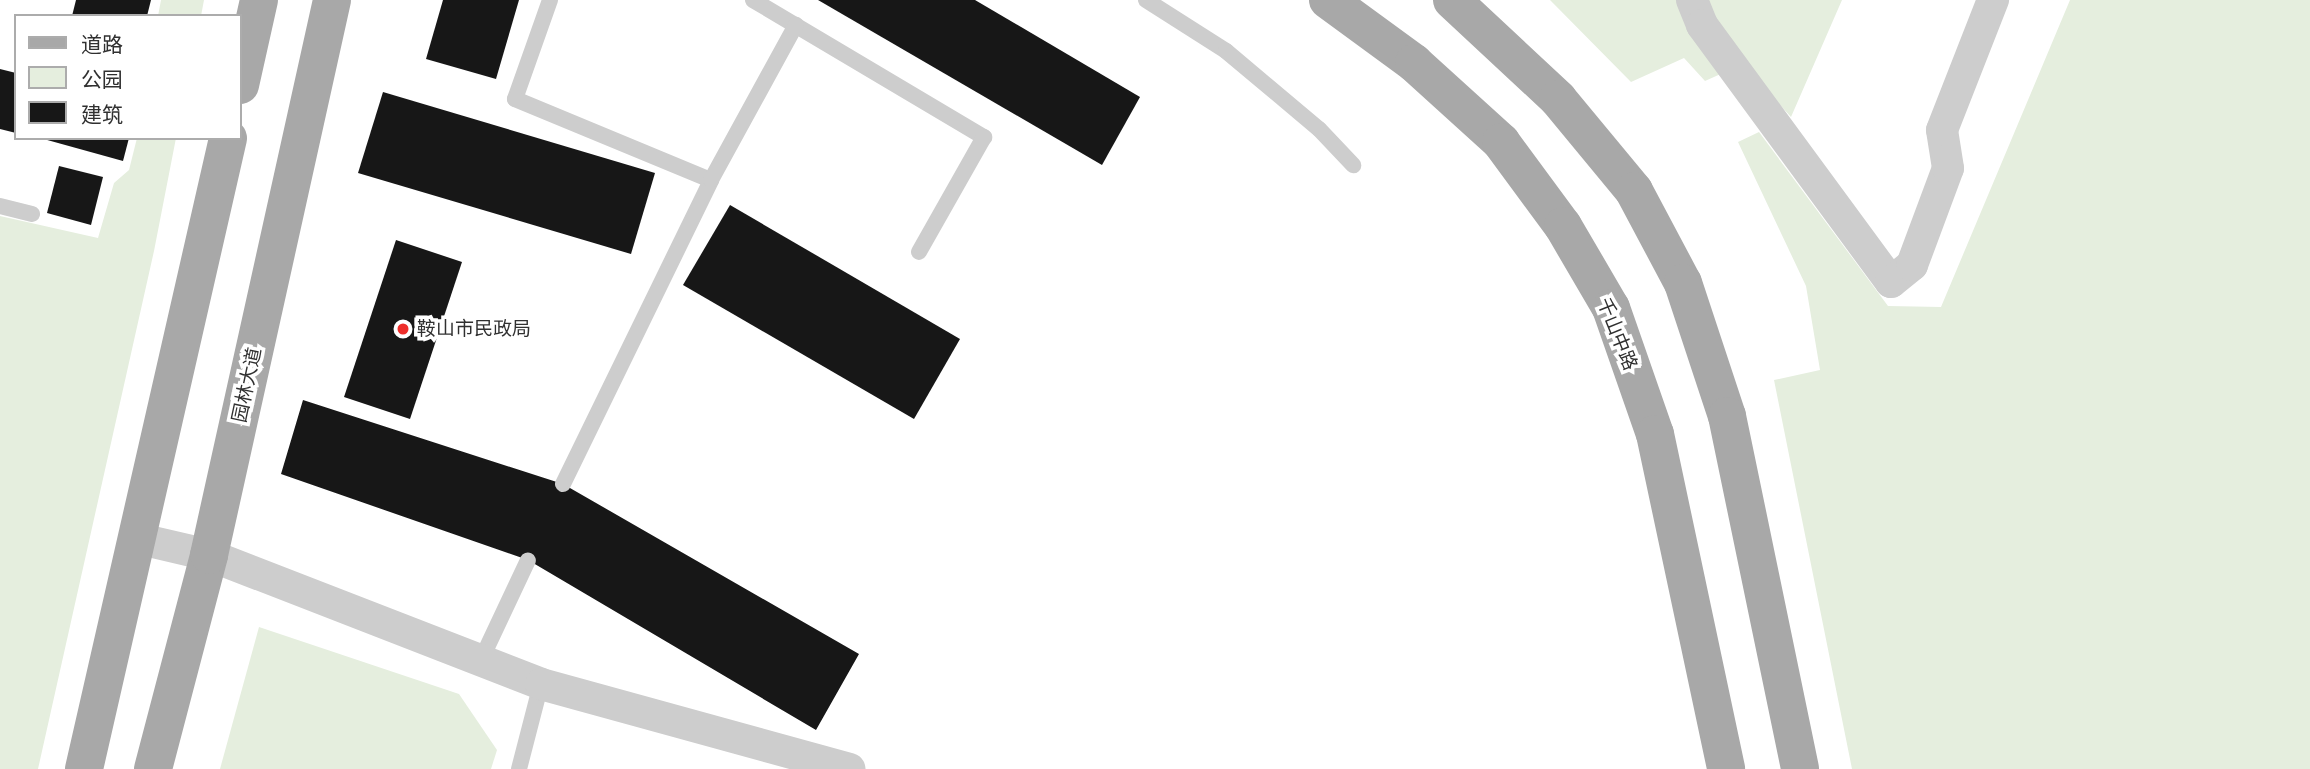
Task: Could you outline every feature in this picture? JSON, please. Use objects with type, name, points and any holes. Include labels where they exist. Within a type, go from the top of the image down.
[{"type":"main road","points":[[242,76],[258,0]]},
{"type":"main road","name":"园林大道","points":[[153,769],[209,555],[332,0]]},
{"type":"main road","name":"千山中路","points":[[1328,0],[1414,63],[1501,142],[1563,226],[1611,308],[1655,434],[1727,769]]},
{"type":"main road","points":[[1452,0],[1558,99],[1634,191],[1683,283],[1727,416],[1800,769]]},
{"type":"main road","points":[[84,769],[140,539],[228,140]]},
{"type":"street","points":[[1692,0],[1702,25],[1891,282],[1912,265],[1948,168],[1942,130],[1993,0]]},
{"type":"street","points":[[140,539],[209,555],[541,684],[849,769]]},
{"type":"lane","points":[[550,0],[515,99],[711,180]]},
{"type":"lane","points":[[753,0],[984,137],[919,252]]},
{"type":"lane","points":[[1146,0],[1226,51],[1319,129],[1353,165]]},
{"type":"lane","points":[[563,484],[711,180],[796,26]]},
{"type":"lane","points":[[0,206],[32,214]]},
{"type":"lane","points":[[481,660],[528,560]]},
{"type":"lane","points":[[519,769],[541,684]]},
{"type":"green space","points":[[161,0],[204,0],[201,14],[158,14]]},
{"type":"green space","points":[[1550,0],[1842,0],[1791,117],[1743,64],[1705,81],[1684,58],[1631,82]]},
{"type":"green space","points":[[2070,0],[2310,0],[2310,769],[1852,769],[1774,380],[1820,370],[1806,286],[1738,142],[1759,132],[1888,306],[1941,307]]},
{"type":"green space","points":[[136,140],[176,140],[154,251],[38,769],[0,769],[0,216],[98,238],[114,183],[129,170]]},
{"type":"green space","points":[[259,627],[459,694],[497,750],[491,769],[220,769]]},
{"type":"building","points":[[76,0],[151,0],[148,14],[72,14]]},
{"type":"building","points":[[443,0],[519,0],[496,79],[426,59]]},
{"type":"building","points":[[818,0],[975,0],[1140,97],[1102,165]]},
{"type":"building","points":[[0,69],[14,72],[14,132],[0,129]]},
{"type":"building","points":[[383,92],[655,173],[631,254],[358,173]]},
{"type":"building","points":[[47,140],[128,140],[123,161]]},
{"type":"building","points":[[59,166],[103,177],[91,225],[47,213]]},
{"type":"building","points":[[730,205],[960,339],[914,419],[683,285]]},
{"type":"building","name":"鞍山市民政局","points":[[396,240],[462,262],[410,419],[344,397]]},
{"type":"building","points":[[303,400],[563,484],[859,654],[816,730],[528,560],[281,474]]},
{"type":"place","name":"鞍山市民政局","points":[[403,329]]}]
